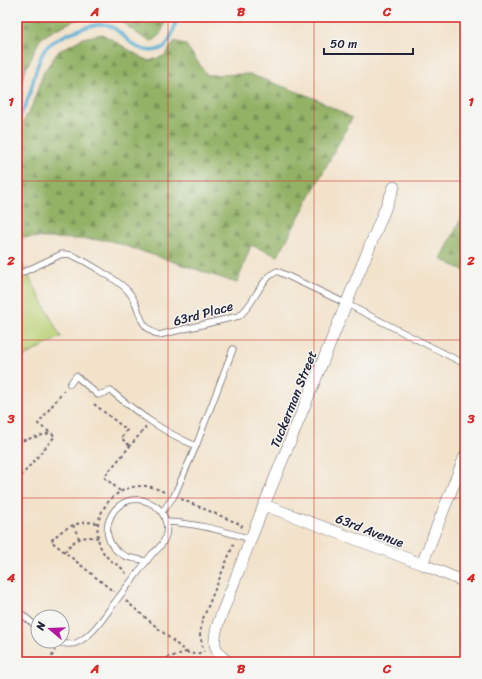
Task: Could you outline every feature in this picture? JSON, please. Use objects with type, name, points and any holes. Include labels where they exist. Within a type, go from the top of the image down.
[{"type":"street","name":"Tuckerman Street","points":[[229,662],[220,656],[214,640],[219,622],[264,505],[394,187]]},
{"type":"street","points":[[422,564],[465,456]]},
{"type":"street","name":"63rd Avenue","points":[[264,505],[422,564],[465,582]]},
{"type":"lane","name":"63rd Place","points":[[17,275],[62,254],[69,254],[121,284],[129,292],[136,304],[141,321],[147,328],[159,335],[239,316],[247,310],[261,286],[271,274],[277,272],[347,304],[465,364]]},
{"type":"lane","points":[[162,512],[174,496],[196,446],[233,349]]},
{"type":"lane","points":[[70,384],[76,376],[98,395],[111,391],[138,414],[174,436],[196,446]]},
{"type":"lane","points":[[70,644],[77,643],[86,637],[97,626],[147,561],[152,554],[159,549],[164,542],[167,532],[166,522],[162,512],[155,505],[147,501],[132,500],[124,502],[118,506],[108,521],[107,528],[110,540],[117,551],[129,558],[147,561]]},
{"type":"lane","points":[[166,522],[196,525],[251,538]]},
{"type":"lane","points":[[17,610],[30,621]]},
{"type":"path","points":[[17,481],[55,436],[38,424],[70,384]]},
{"type":"path","points":[[93,402],[127,430],[121,438],[130,446]]},
{"type":"path","points":[[120,491],[104,476],[151,422]]},
{"type":"path","points":[[17,442],[50,432]]},
{"type":"path","points":[[126,577],[126,572],[107,559],[101,549],[98,538],[97,523],[100,513],[105,504],[120,491],[130,487],[152,487],[242,525],[202,621],[200,635],[204,651],[208,657]]},
{"type":"path","points":[[97,523],[87,522],[73,525],[60,532],[51,541],[115,593]]},
{"type":"path","points":[[73,525],[79,538]]},
{"type":"path","points":[[65,552],[68,547],[79,538],[98,538]]},
{"type":"path","points":[[56,552],[60,547]]},
{"type":"path","points":[[127,602],[186,652],[198,654],[204,651]]},
{"type":"path","points":[[154,662],[186,652]]},
{"type":"green space","points":[[17,17],[86,17],[75,20],[54,30],[40,39],[24,73],[17,99]]},
{"type":"green space","points":[[115,17],[167,17],[160,34],[152,41],[137,34]]},
{"type":"green space","points":[[102,34],[149,61],[164,56],[175,41],[186,45],[207,75],[249,74],[314,98],[352,118],[278,256],[251,245],[237,283],[108,240],[17,237],[17,133],[32,106],[44,71],[59,51],[83,38]]},
{"type":"green space","points":[[465,211],[465,271],[441,259]]},
{"type":"green space","points":[[17,254],[61,337],[17,360]]},
{"type":"waterway","points":[[17,121],[28,99],[36,69],[42,55],[45,49],[54,41],[77,30],[102,24],[114,28],[138,47],[151,51],[160,49],[167,44],[178,17]]}]
